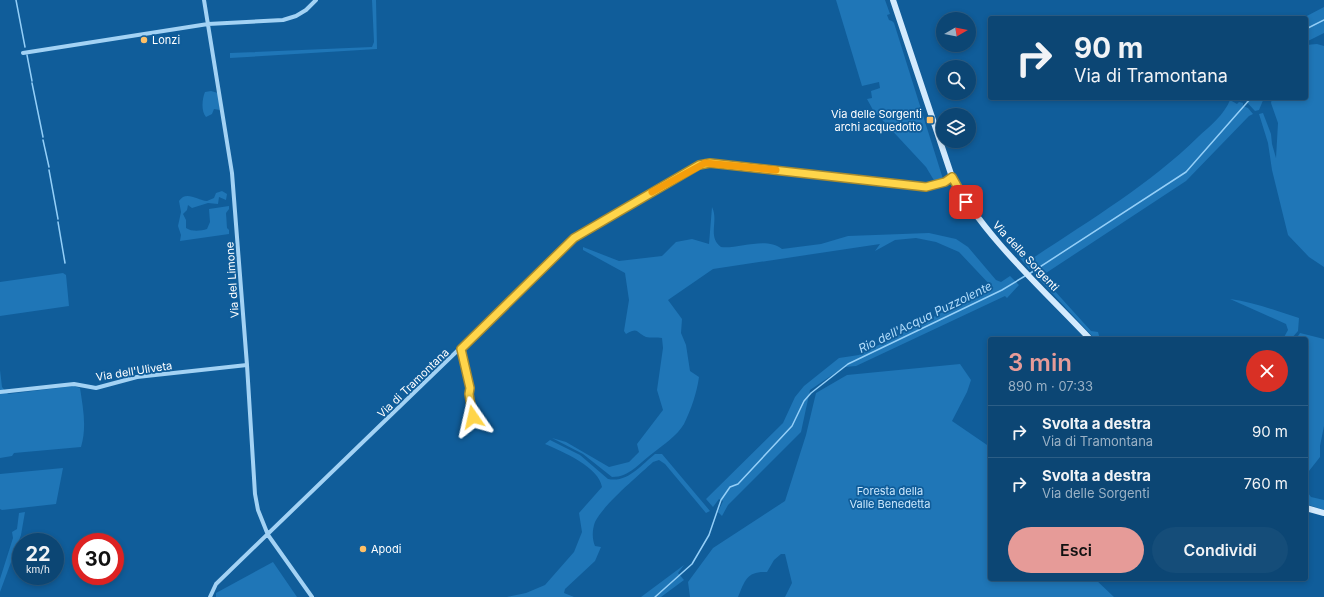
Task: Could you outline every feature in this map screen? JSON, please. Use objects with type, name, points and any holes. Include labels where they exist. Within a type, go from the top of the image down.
[{"type":"main road","name":"Via delle Sorgenti","points":[[894,0],[952,177],[978,220],[1088,337]]},
{"type":"main road","points":[[1308,509],[1324,513]]},
{"type":"street","name":"Via del Limone","points":[[204,0],[232,173],[247,365],[255,494],[260,516],[268,535],[312,597]]},
{"type":"street","points":[[23,53],[208,24],[283,20],[296,16],[306,10],[316,0]]},
{"type":"street","name":"Via di Tramontana","points":[[210,597],[216,584],[461,349],[574,238],[699,165],[710,163],[926,187],[945,182],[952,177]]},
{"type":"street","points":[[461,349],[470,388],[469,394],[473,417],[468,420]]},
{"type":"street","name":"Via dell'Uliveta","points":[[0,392],[74,384],[96,388],[137,377],[247,365]]},
{"type":"green space","points":[[372,0],[376,0],[377,49],[230,58],[230,53],[372,47],[374,42]]},
{"type":"green space","points":[[836,0],[885,0],[890,14],[887,15],[889,20],[894,23],[943,179],[935,182],[926,167],[873,110],[867,99],[872,98],[871,91],[880,88],[879,82],[862,86]]},
{"type":"green space","points":[[1324,7],[1324,33],[1308,41],[1308,16]]},
{"type":"green space","points":[[1317,44],[1324,46],[1324,267],[1309,257],[1288,235],[1272,170],[1268,143],[1259,114],[1263,113],[1271,134],[1276,158],[1278,123],[1271,103],[1272,100],[1308,100],[1308,45]]},
{"type":"green space","points":[[211,91],[218,93],[220,110],[214,109],[212,114],[206,117],[202,105],[203,98],[205,92]]},
{"type":"green space","points":[[1230,100],[1237,104],[1239,102],[1243,103],[1243,106],[1248,108],[1253,114],[1249,116],[1186,181],[1046,273],[1043,278],[1091,331],[1098,332],[1099,337],[1093,337],[1034,274],[1038,270],[1029,269],[1011,247],[1028,260],[1097,216],[1160,171],[1216,120]]},
{"type":"green space","points":[[1245,100],[1263,100],[1259,110],[1255,111]]},
{"type":"green space","points":[[222,191],[227,194],[226,200],[219,197],[218,204],[208,203],[192,208],[188,205],[187,210],[183,214],[186,220],[186,228],[194,231],[202,230],[207,229],[210,222],[209,209],[229,206],[226,213],[229,234],[180,241],[181,235],[178,226],[181,212],[179,201],[185,196],[192,196],[207,201],[214,198],[216,193]]},
{"type":"green space","points":[[712,207],[714,212],[714,234],[717,243],[721,247],[768,243],[776,245],[782,249],[821,244],[848,236],[929,233],[956,239],[968,247],[996,280],[1001,282],[1010,276],[1019,285],[1007,298],[1005,296],[856,366],[844,367],[810,390],[801,432],[728,505],[722,516],[718,512],[723,501],[719,499],[713,507],[706,499],[783,423],[795,397],[804,386],[839,358],[859,355],[992,287],[959,252],[936,242],[916,238],[895,240],[875,251],[880,244],[713,269],[668,300],[682,319],[681,333],[686,345],[690,371],[699,377],[697,389],[684,424],[674,436],[634,469],[624,475],[612,477],[583,454],[552,438],[566,442],[609,467],[629,462],[639,452],[637,444],[663,410],[657,390],[663,348],[662,338],[646,337],[637,331],[626,334],[624,331],[629,300],[625,273],[583,250],[583,247],[619,261],[662,256],[676,242],[692,239],[709,244]]},
{"type":"green space","points":[[63,273],[66,275],[69,306],[0,316],[0,282]]},
{"type":"green space","points":[[1230,299],[1256,304],[1299,318],[1298,331],[1293,337],[1284,337],[1288,330],[1286,324]]},
{"type":"green space","points":[[1300,333],[1324,339],[1324,426],[1320,446],[1320,457],[1309,471],[1308,475],[1308,337],[1297,337]]},
{"type":"green space","name":"Foresta della Valle Benedetta","points":[[960,364],[971,380],[967,392],[952,421],[988,446],[988,581],[1097,581],[1114,597],[785,597],[792,583],[785,554],[781,554],[774,560],[767,572],[755,573],[745,581],[738,597],[690,597],[688,582],[713,548],[785,501],[806,435],[816,393],[847,375]]},
{"type":"green space","points":[[0,370],[2,387],[8,394],[74,386],[80,388],[84,425],[81,447],[14,453],[12,456],[0,458]]},
{"type":"green space","points":[[550,440],[580,455],[608,479],[615,480],[628,476],[655,454],[662,454],[710,511],[706,513],[665,464],[659,460],[653,462],[630,482],[599,515],[595,522],[593,540],[595,546],[601,547],[595,561],[565,589],[564,593],[574,597],[507,597],[526,593],[545,585],[574,552],[582,532],[579,513],[602,487],[594,473],[587,467],[570,456],[545,444]]},
{"type":"green space","points":[[63,468],[56,504],[0,509],[0,474]]},
{"type":"green space","points":[[1308,493],[1311,497],[1324,500],[1324,510],[1308,505]]},
{"type":"green space","points":[[25,512],[21,533],[12,533],[17,529],[19,513]]},
{"type":"green space","points":[[12,541],[12,559],[0,592],[0,579]]},
{"type":"green space","points":[[273,562],[297,597],[216,597],[216,593]]},
{"type":"green space","points":[[684,565],[678,573],[684,580],[661,597],[641,597]]},
{"type":"waterway","points":[[16,0],[25,47]]},
{"type":"waterway","name":"Rio dell'Acqua Puzzolente","points":[[1308,28],[1324,20]]},
{"type":"waterway","points":[[27,55],[32,81]]},
{"type":"waterway","points":[[32,83],[43,137]]},
{"type":"waterway","name":"Rio dell'Acqua Puzzolente","points":[[1029,274],[1186,172],[1249,100]]},
{"type":"waterway","points":[[43,140],[49,167]]},
{"type":"waterway","points":[[49,170],[58,219]]},
{"type":"waterway","points":[[58,222],[65,263]]},
{"type":"waterway","name":"Rio dell'Acqua Puzzolente","points":[[655,597],[692,564],[709,535],[721,500],[730,487],[738,484],[792,426],[804,401],[811,393],[848,364],[1002,290],[1025,276]]},
{"type":"slow traffic","points":[[652,192],[687,171],[705,163],[776,170]]},
{"type":"place","name":"Lonzi","points":[[144,40]]},
{"type":"place","name":"Via delle Sorgenti archi acquedotto","points":[[930,120]]},
{"type":"place","name":"Apodi","points":[[363,549]]},
{"type":"route","points":[[473,417],[469,394],[470,388],[461,349],[574,238],[699,165],[710,163],[926,187],[945,182],[952,177],[966,202]]}]
